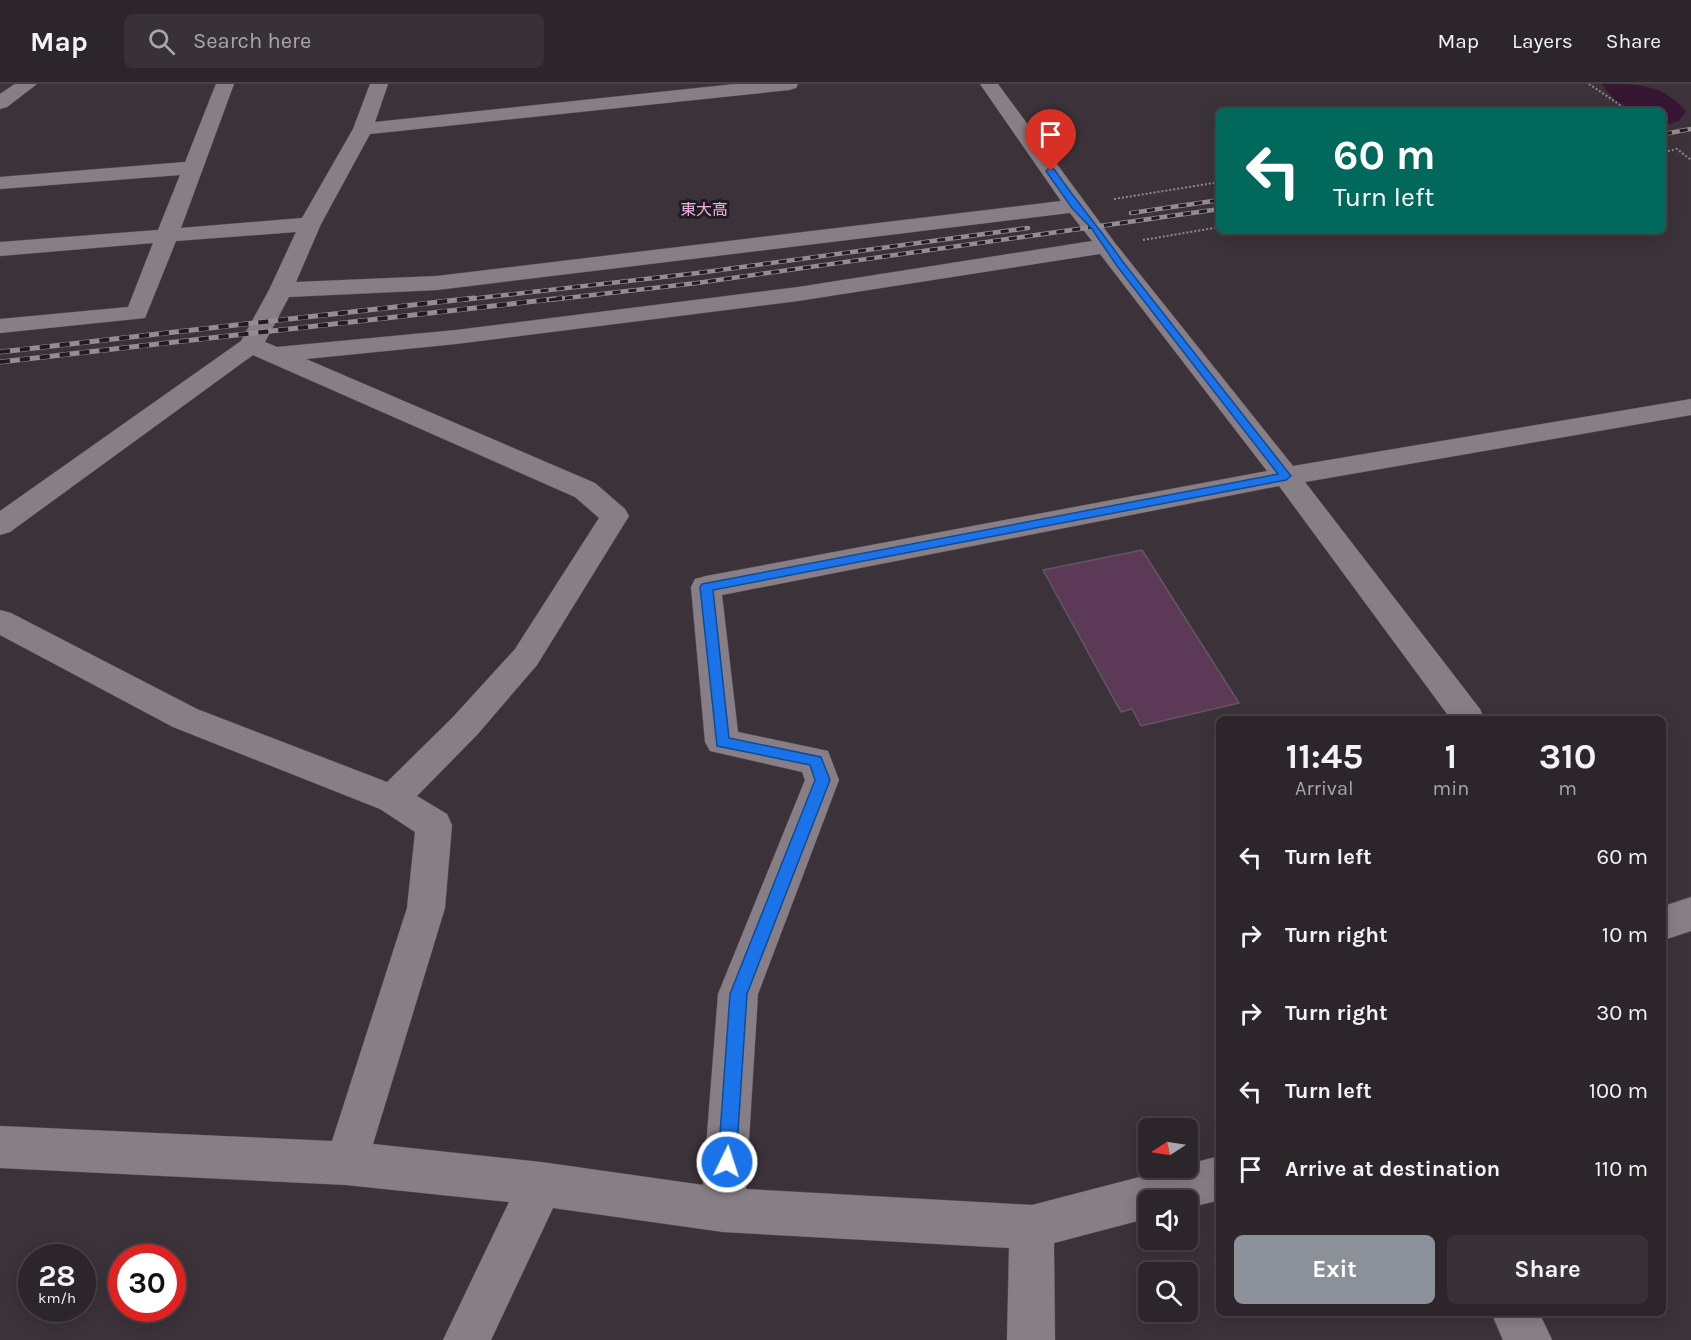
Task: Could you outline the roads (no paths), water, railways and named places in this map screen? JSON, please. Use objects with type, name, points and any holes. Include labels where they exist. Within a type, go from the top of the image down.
[{"type":"street","points":[[0,104],[28,84]]},
{"type":"street","points":[[0,326],[137,313],[225,84]]},
{"type":"street","points":[[263,350],[281,290],[310,224],[363,129],[379,84]]},
{"type":"street","points":[[363,129],[789,84]]},
{"type":"street","points":[[989,84],[1075,206],[1095,228],[1106,246],[1286,476],[1466,716]]},
{"type":"street","points":[[0,183],[192,168]]},
{"type":"street","points":[[281,290],[437,283],[1075,206]]},
{"type":"street","points":[[0,249],[310,224]]},
{"type":"street","points":[[0,525],[263,350],[456,337],[798,294],[1106,246]]},
{"type":"street","points":[[263,350],[585,490],[615,516],[526,657],[465,726],[392,799]]},
{"type":"street","points":[[723,1210],[738,994],[822,780],[816,761],[722,742],[706,587],[1286,476],[1691,407]]},
{"type":"street","points":[[0,621],[185,718],[392,799],[434,825],[426,908],[346,1163]]},
{"type":"street","points":[[1666,922],[1691,914]]},
{"type":"street","points":[[0,1147],[346,1163],[541,1184],[723,1210],[1032,1227],[1216,1179]]},
{"type":"street","points":[[467,1340],[541,1184]]},
{"type":"street","points":[[1031,1340],[1032,1227]]},
{"type":"street","points":[[1516,1316],[1528,1340]]},
{"type":"waterway","points":[[1625,84],[1658,108]]},
{"type":"railway","points":[[1666,134],[1691,129]]},
{"type":"railway","points":[[1131,213],[1216,201]]},
{"type":"railway","points":[[549,300],[697,283],[1216,210]]},
{"type":"railway","points":[[461,300],[698,273],[1028,228]]},
{"type":"railway","points":[[0,352],[474,298]]},
{"type":"railway","points":[[0,362],[562,298]]},
{"type":"district","name":"東大高","points":[[704,209]]}]
